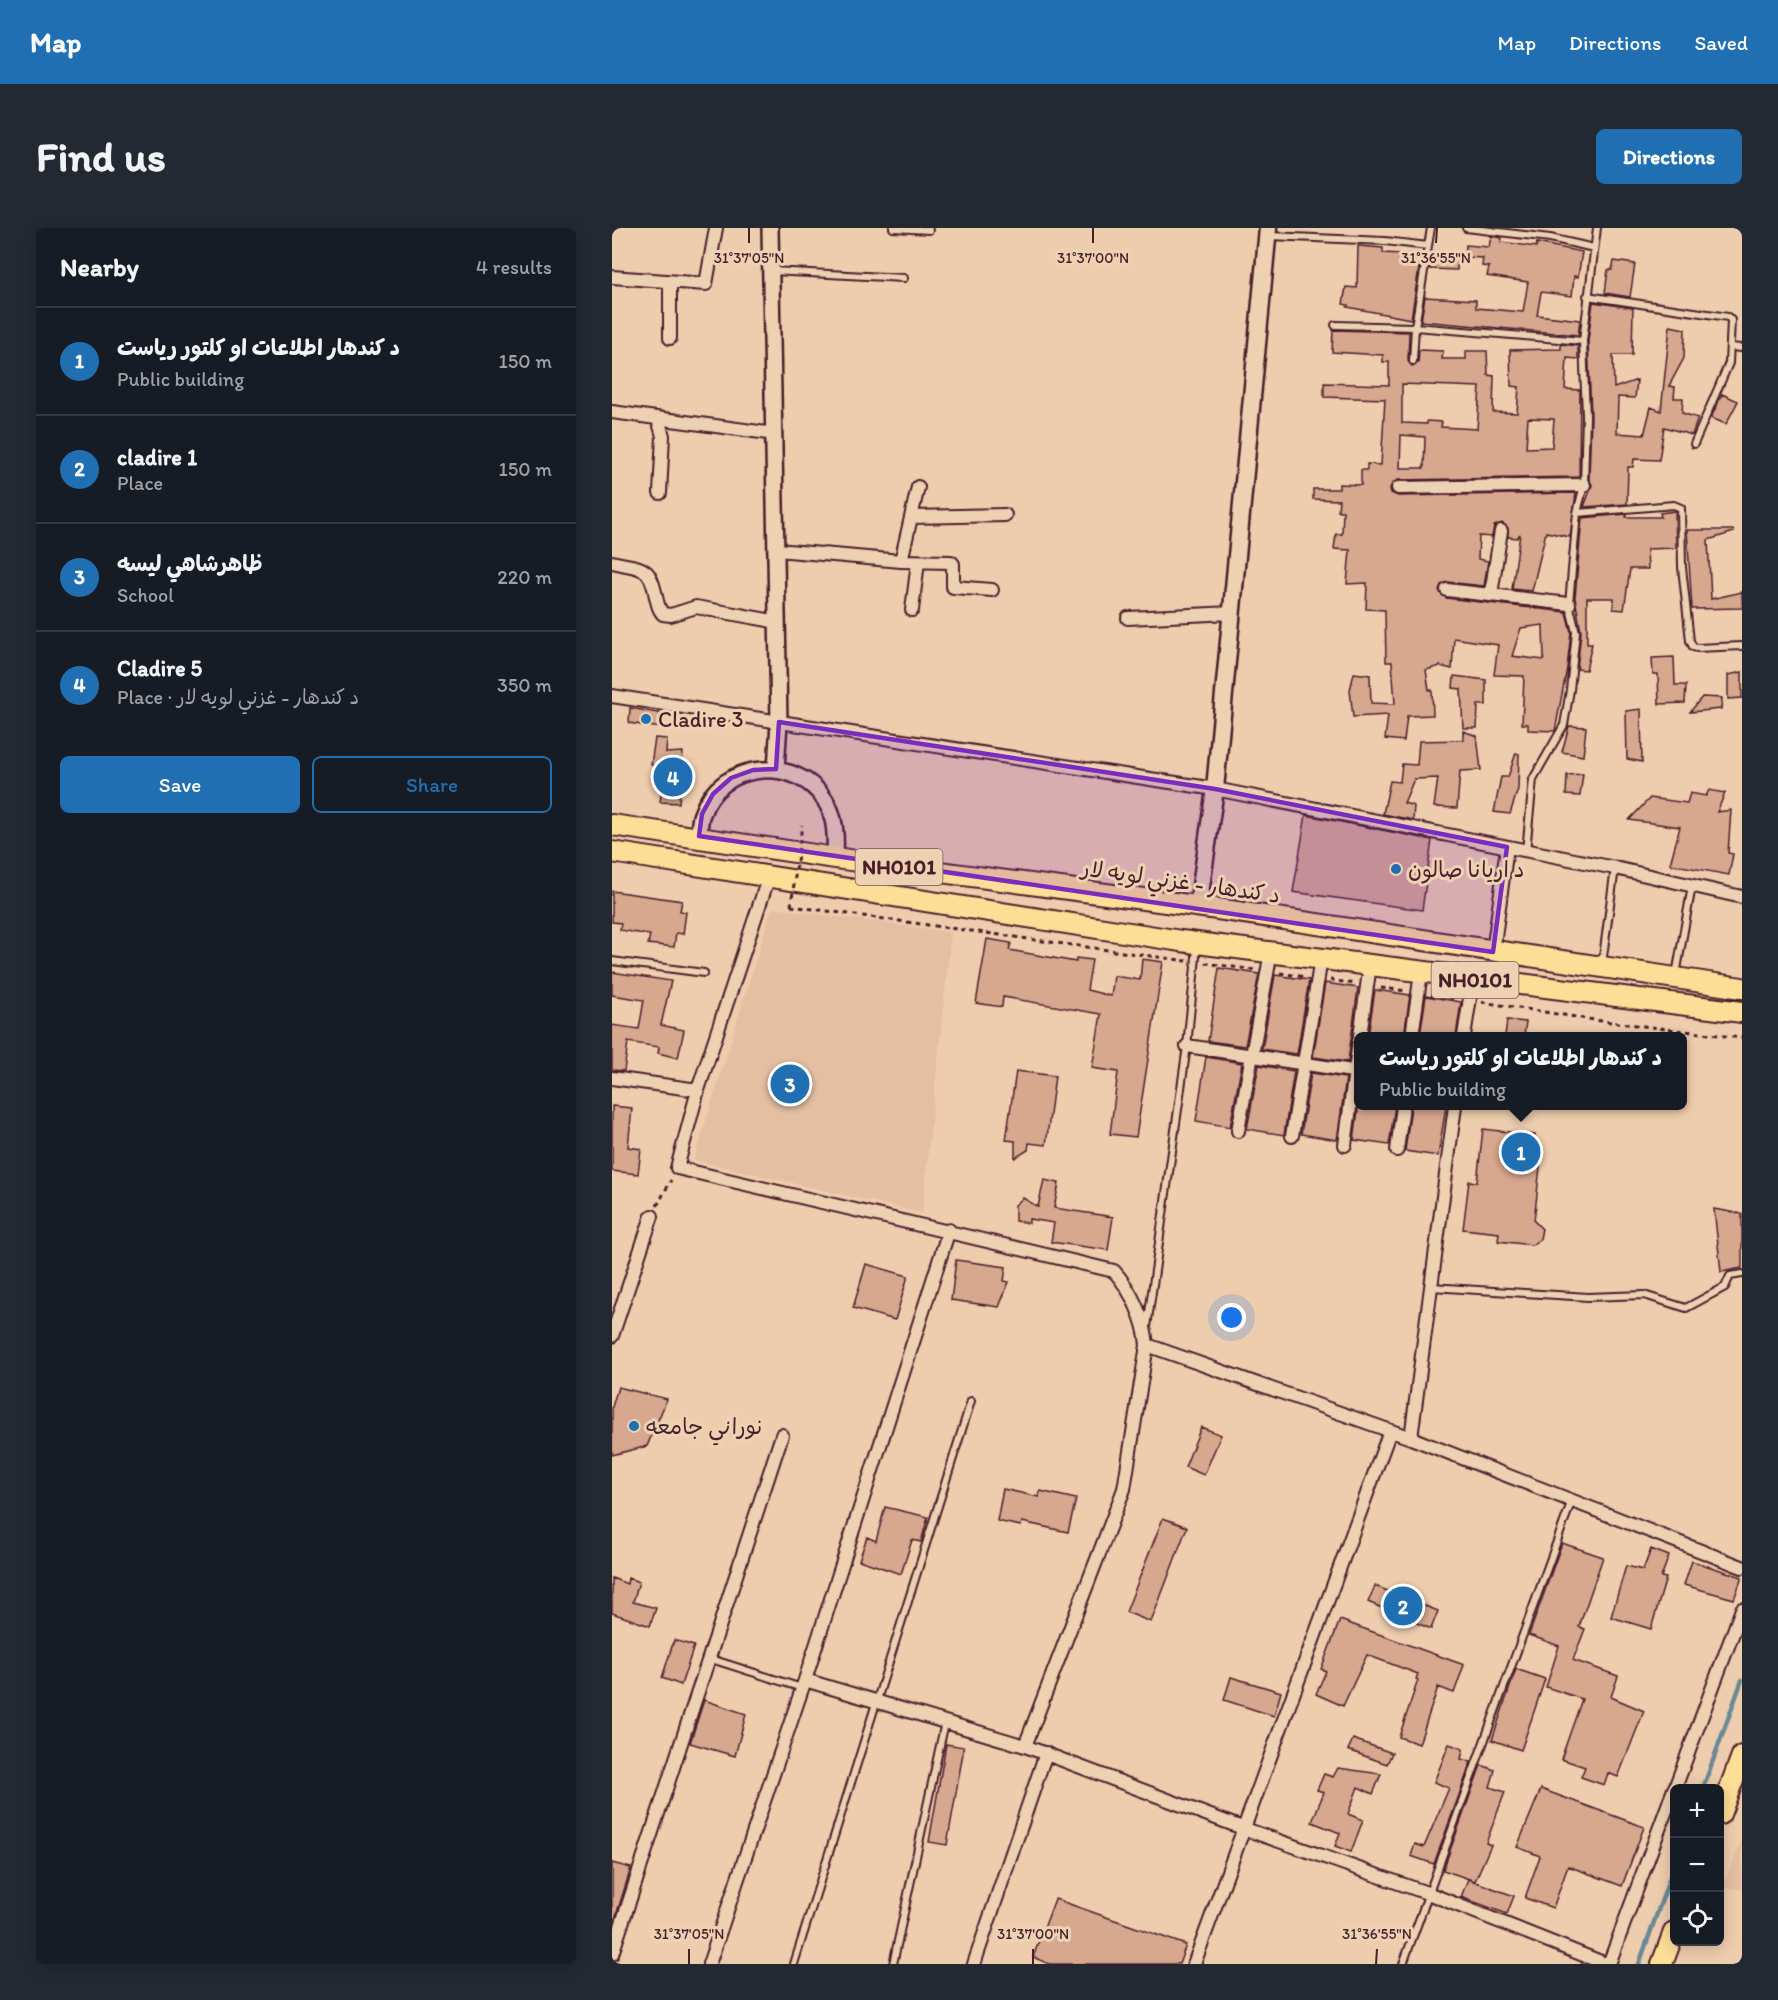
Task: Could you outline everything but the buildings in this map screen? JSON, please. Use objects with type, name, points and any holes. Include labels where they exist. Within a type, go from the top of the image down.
[{"type":"main road","points":[[1198,907],[1215,789],[1268,232]]},
{"type":"main road","name":"د کندهار - غزني لويه لار","points":[[612,825],[1198,907],[1742,988]]},
{"type":"main road","name":"NH0101","points":[[612,852],[1197,943],[1421,973],[1624,995],[1742,1012]]},
{"type":"main road","points":[[1724,1801],[1742,1756]]},
{"type":"main road","points":[[1662,1964],[1670,1943]]},
{"type":"street","points":[[612,277],[706,284],[716,228]]},
{"type":"street","points":[[770,228],[778,622],[779,722],[776,769]]},
{"type":"street","points":[[669,338],[670,282]]},
{"type":"street","points":[[612,412],[775,434]]},
{"type":"street","points":[[658,419],[663,436],[660,493]]},
{"type":"street","points":[[1398,488],[1584,485]]},
{"type":"street","points":[[901,561],[918,487]]},
{"type":"street","points":[[912,517],[1005,515]]},
{"type":"street","points":[[1491,594],[1501,531]]},
{"type":"street","points":[[777,550],[901,561],[951,562],[953,564],[953,587],[992,590]]},
{"type":"street","points":[[612,562],[648,572],[652,577],[658,609],[663,615],[696,607],[778,622]]},
{"type":"street","points":[[912,610],[918,562]]},
{"type":"street","points":[[1447,590],[1569,604]]},
{"type":"street","points":[[1128,618],[1232,613]]},
{"type":"street","points":[[612,696],[1215,789],[1615,868],[1742,897]]},
{"type":"street","points":[[699,836],[702,814],[714,794],[731,778],[753,770],[776,769],[795,774],[812,785],[825,800],[833,818],[835,858]]},
{"type":"street","points":[[1493,952],[1507,848]]},
{"type":"street","points":[[769,876],[698,1090],[677,1168],[949,1230],[1114,1271],[1126,1284],[1147,1339],[1124,1489],[1025,1746]]},
{"type":"street","points":[[1238,1131],[1271,952]]},
{"type":"street","points":[[1292,1136],[1321,959]]},
{"type":"street","points":[[1360,1032],[1370,965]]},
{"type":"street","points":[[1413,1032],[1421,973]]},
{"type":"street","points":[[1465,1032],[1473,979]]},
{"type":"street","points":[[1187,1046],[1354,1071]]},
{"type":"street","points":[[612,1078],[698,1090]]},
{"type":"street","points":[[1345,1145],[1354,1090]]},
{"type":"street","points":[[1397,1149],[1402,1110]]},
{"type":"street","points":[[1410,1438],[1454,1110]]},
{"type":"street","points":[[612,1336],[652,1216]]},
{"type":"street","points":[[709,1964],[803,1684],[949,1230]]},
{"type":"street","points":[[1147,1339],[1742,1567]]},
{"type":"street","points":[[1194,1964],[1390,1431]]},
{"type":"street","points":[[612,1954],[707,1658],[782,1435]]},
{"type":"street","points":[[1677,1784],[1742,1609]]},
{"type":"street","points":[[803,1684],[876,1701],[1046,1753],[1245,1829],[1430,1894],[1607,1964],[1670,1802]]},
{"type":"street","points":[[974,1964],[1046,1753]]},
{"type":"lane","points":[[893,228],[929,230]]},
{"type":"lane","points":[[1413,361],[1415,327],[1431,228]]},
{"type":"lane","points":[[1466,228],[1550,238],[1594,248]]},
{"type":"lane","points":[[1526,851],[1533,778],[1564,725],[1570,690],[1576,632],[1569,604],[1577,513],[1584,485],[1586,417],[1583,341],[1597,228]]},
{"type":"lane","points":[[1268,232],[1428,246]]},
{"type":"lane","points":[[771,271],[904,278]]},
{"type":"lane","points":[[1587,296],[1728,317],[1732,325],[1729,363],[1694,444]]},
{"type":"lane","points":[[1335,325],[1415,327],[1583,341]]},
{"type":"lane","points":[[1730,347],[1742,348]]},
{"type":"lane","points":[[1577,513],[1674,505],[1681,508],[1682,567],[1690,641],[1693,647],[1698,648],[1742,646]]},
{"type":"lane","points":[[1601,968],[1615,868]]},
{"type":"lane","points":[[1675,979],[1692,886]]},
{"type":"lane","points":[[1147,1339],[1187,1046],[1197,943]]},
{"type":"lane","points":[[612,961],[704,973]]},
{"type":"lane","points":[[1431,1287],[1588,1297],[1644,1295],[1686,1308],[1725,1287],[1730,1276],[1742,1274]]},
{"type":"lane","points":[[794,1964],[971,1401]]},
{"type":"lane","points":[[1403,1964],[1572,1500]]},
{"type":"lane","points":[[707,1658],[803,1684]]},
{"type":"lane","points":[[893,1964],[945,1722]]},
{"type":"path","points":[[790,906],[802,825]]},
{"type":"path","points":[[652,1216],[677,1168]]},
{"type":"highlighted area","points":[[779,722],[1215,789],[1507,847],[1493,952],[699,836],[702,814],[713,794],[731,778],[753,770],[776,769]]},
{"type":"shaded area","points":[[772,908],[951,932],[922,1213],[694,1160]]},
{"type":"shaded area","points":[[1742,1839],[1742,1889],[1724,1887]]},
{"type":"waterway","points":[[1704,1784],[1742,1680]]},
{"type":"waterway","points":[[1639,1964],[1670,1877]]},
{"type":"place","name":"Cladire 3","points":[[646,719]]},
{"type":"place","name":"Cladire 5","points":[[673,777]]},
{"type":"place","name":"د اریانا صالون","points":[[1396,869]]},
{"type":"place","name":"ظاهرشاهي لیسه","points":[[790,1084]]},
{"type":"place","name":"د کندهار اطلاعات او کلتور رياست","points":[[1521,1152]]},
{"type":"place","name":"نوراني جامعه","points":[[634,1426]]},
{"type":"place","name":"cladire 1","points":[[1403,1606]]}]
